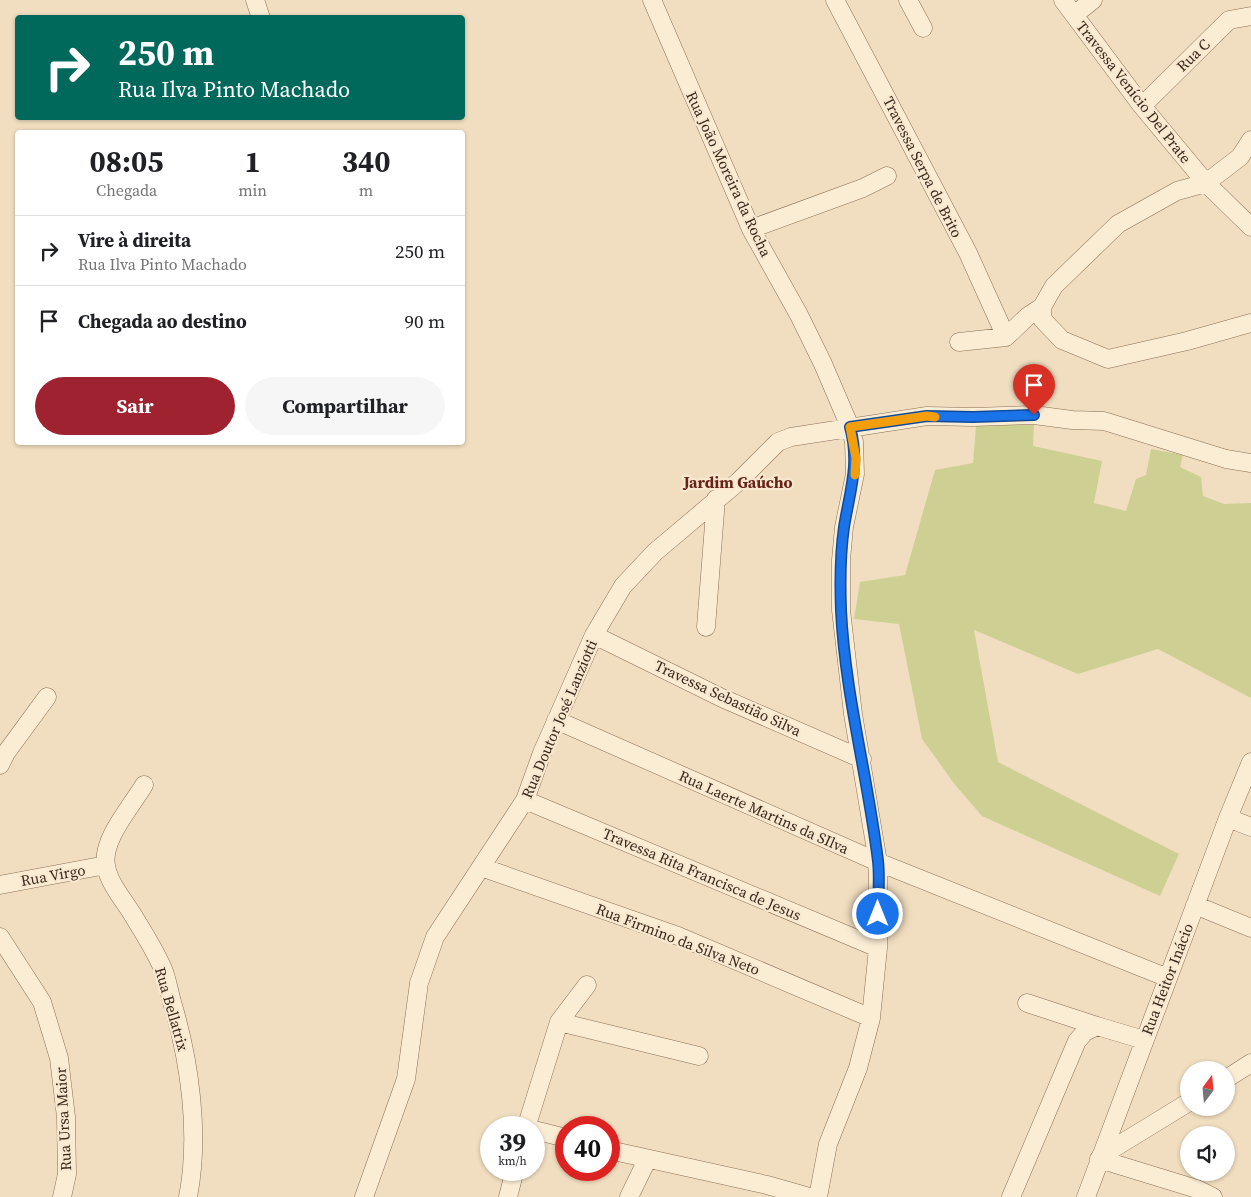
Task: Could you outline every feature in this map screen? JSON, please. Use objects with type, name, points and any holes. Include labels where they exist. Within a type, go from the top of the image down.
[{"type":"street","points":[[256,0],[260,15]]},
{"type":"street","name":"Rua João Moreira da Rocha","points":[[652,0],[751,229],[803,323],[823,364],[850,427],[854,442],[855,474],[844,526],[840,560],[841,610],[853,714],[878,862],[878,948],[871,1018],[858,1068],[828,1144],[818,1197]]},
{"type":"street","name":"Travessa Serpa de Brito","points":[[835,0],[968,253],[1006,337]]},
{"type":"street","points":[[908,0],[923,28]]},
{"type":"street","name":"Travessa Venício Del Prate","points":[[1063,0],[1142,106],[1206,183]]},
{"type":"street","points":[[1074,15],[1093,0]]},
{"type":"street","name":"Rua C","points":[[1142,106],[1229,20],[1251,16]]},
{"type":"street","points":[[1042,313],[1054,286],[1118,224],[1177,191],[1206,183],[1240,157],[1251,140]]},
{"type":"street","points":[[751,229],[863,188],[887,176]]},
{"type":"street","points":[[1206,183],[1251,227]]},
{"type":"street","points":[[959,342],[1006,337],[1028,316],[1042,313]]},
{"type":"street","points":[[1042,313],[1062,340],[1108,359],[1187,341],[1251,322]]},
{"type":"street","name":"Rua Doutor José Lanziotti","points":[[364,1197],[406,1079],[419,982],[435,937],[526,800],[556,720],[594,635],[623,586],[655,552],[738,482],[778,442],[791,437],[927,416],[1034,415],[1072,420],[1104,421],[1226,459],[1251,463]]},
{"type":"street","points":[[706,627],[716,499]]},
{"type":"street","name":"Travessa Sebastião Silva","points":[[594,635],[722,698],[862,759]]},
{"type":"street","points":[[0,765],[6,753],[47,697]]},
{"type":"street","name":"Rua Laerte Martins da SIlva","points":[[556,720],[878,862],[1168,978]]},
{"type":"street","name":"Rua Heitor Inácio","points":[[1086,1197],[1228,818],[1251,762]]},
{"type":"street","points":[[106,865],[106,852],[111,836],[144,785]]},
{"type":"street","name":"Travessa Rita Francisca de Jesus","points":[[526,800],[878,948]]},
{"type":"street","points":[[1228,818],[1251,827]]},
{"type":"street","name":"Rua Virgo","points":[[0,884],[106,865]]},
{"type":"street","name":"Rua Bellatrix","points":[[106,865],[111,881],[163,969],[177,1019],[188,1065],[193,1127],[188,1197]]},
{"type":"street","name":"Rua Firmino da Silva Neto","points":[[481,867],[678,936],[871,1018]]},
{"type":"street","points":[[1195,905],[1251,928]]},
{"type":"street","name":"Rua Ursa Maior","points":[[0,937],[42,1002],[59,1058],[66,1116],[67,1174],[62,1197]]},
{"type":"street","points":[[530,1116],[559,1022],[588,984]]},
{"type":"street","points":[[1027,1003],[1144,1040]]},
{"type":"street","points":[[559,1022],[699,1056]]},
{"type":"street","points":[[1011,1197],[1076,1041],[1085,1032],[1097,1026]]},
{"type":"street","points":[[1235,1073],[1251,1063]]},
{"type":"street","points":[[1100,1158],[1180,1108]]},
{"type":"street","points":[[620,1153],[767,1185],[809,1197]]},
{"type":"street","points":[[1100,1158],[1196,1189],[1213,1197]]},
{"type":"street","points":[[629,1197],[648,1160]]},
{"type":"street","points":[[508,1197],[512,1181]]},
{"type":"green space","points":[[1034,425],[1033,446],[1102,461],[1094,503],[1126,511],[1136,479],[1146,475],[1151,449],[1183,455],[1180,467],[1201,477],[1203,496],[1224,504],[1251,503],[1251,698],[1158,649],[1078,674],[974,630],[998,762],[1179,854],[1160,896],[982,816],[956,786],[922,739],[899,624],[854,619],[860,582],[905,575],[935,470],[973,463],[976,426]]},
{"type":"slow traffic","points":[[855,475],[856,458],[850,427],[927,416],[935,417]]},
{"type":"district","name":"Jardim Gaúcho","points":[[738,482]]},
{"type":"route","points":[[878,914],[878,862],[853,714],[841,610],[840,560],[856,458],[850,427],[927,416],[1034,415]]}]
